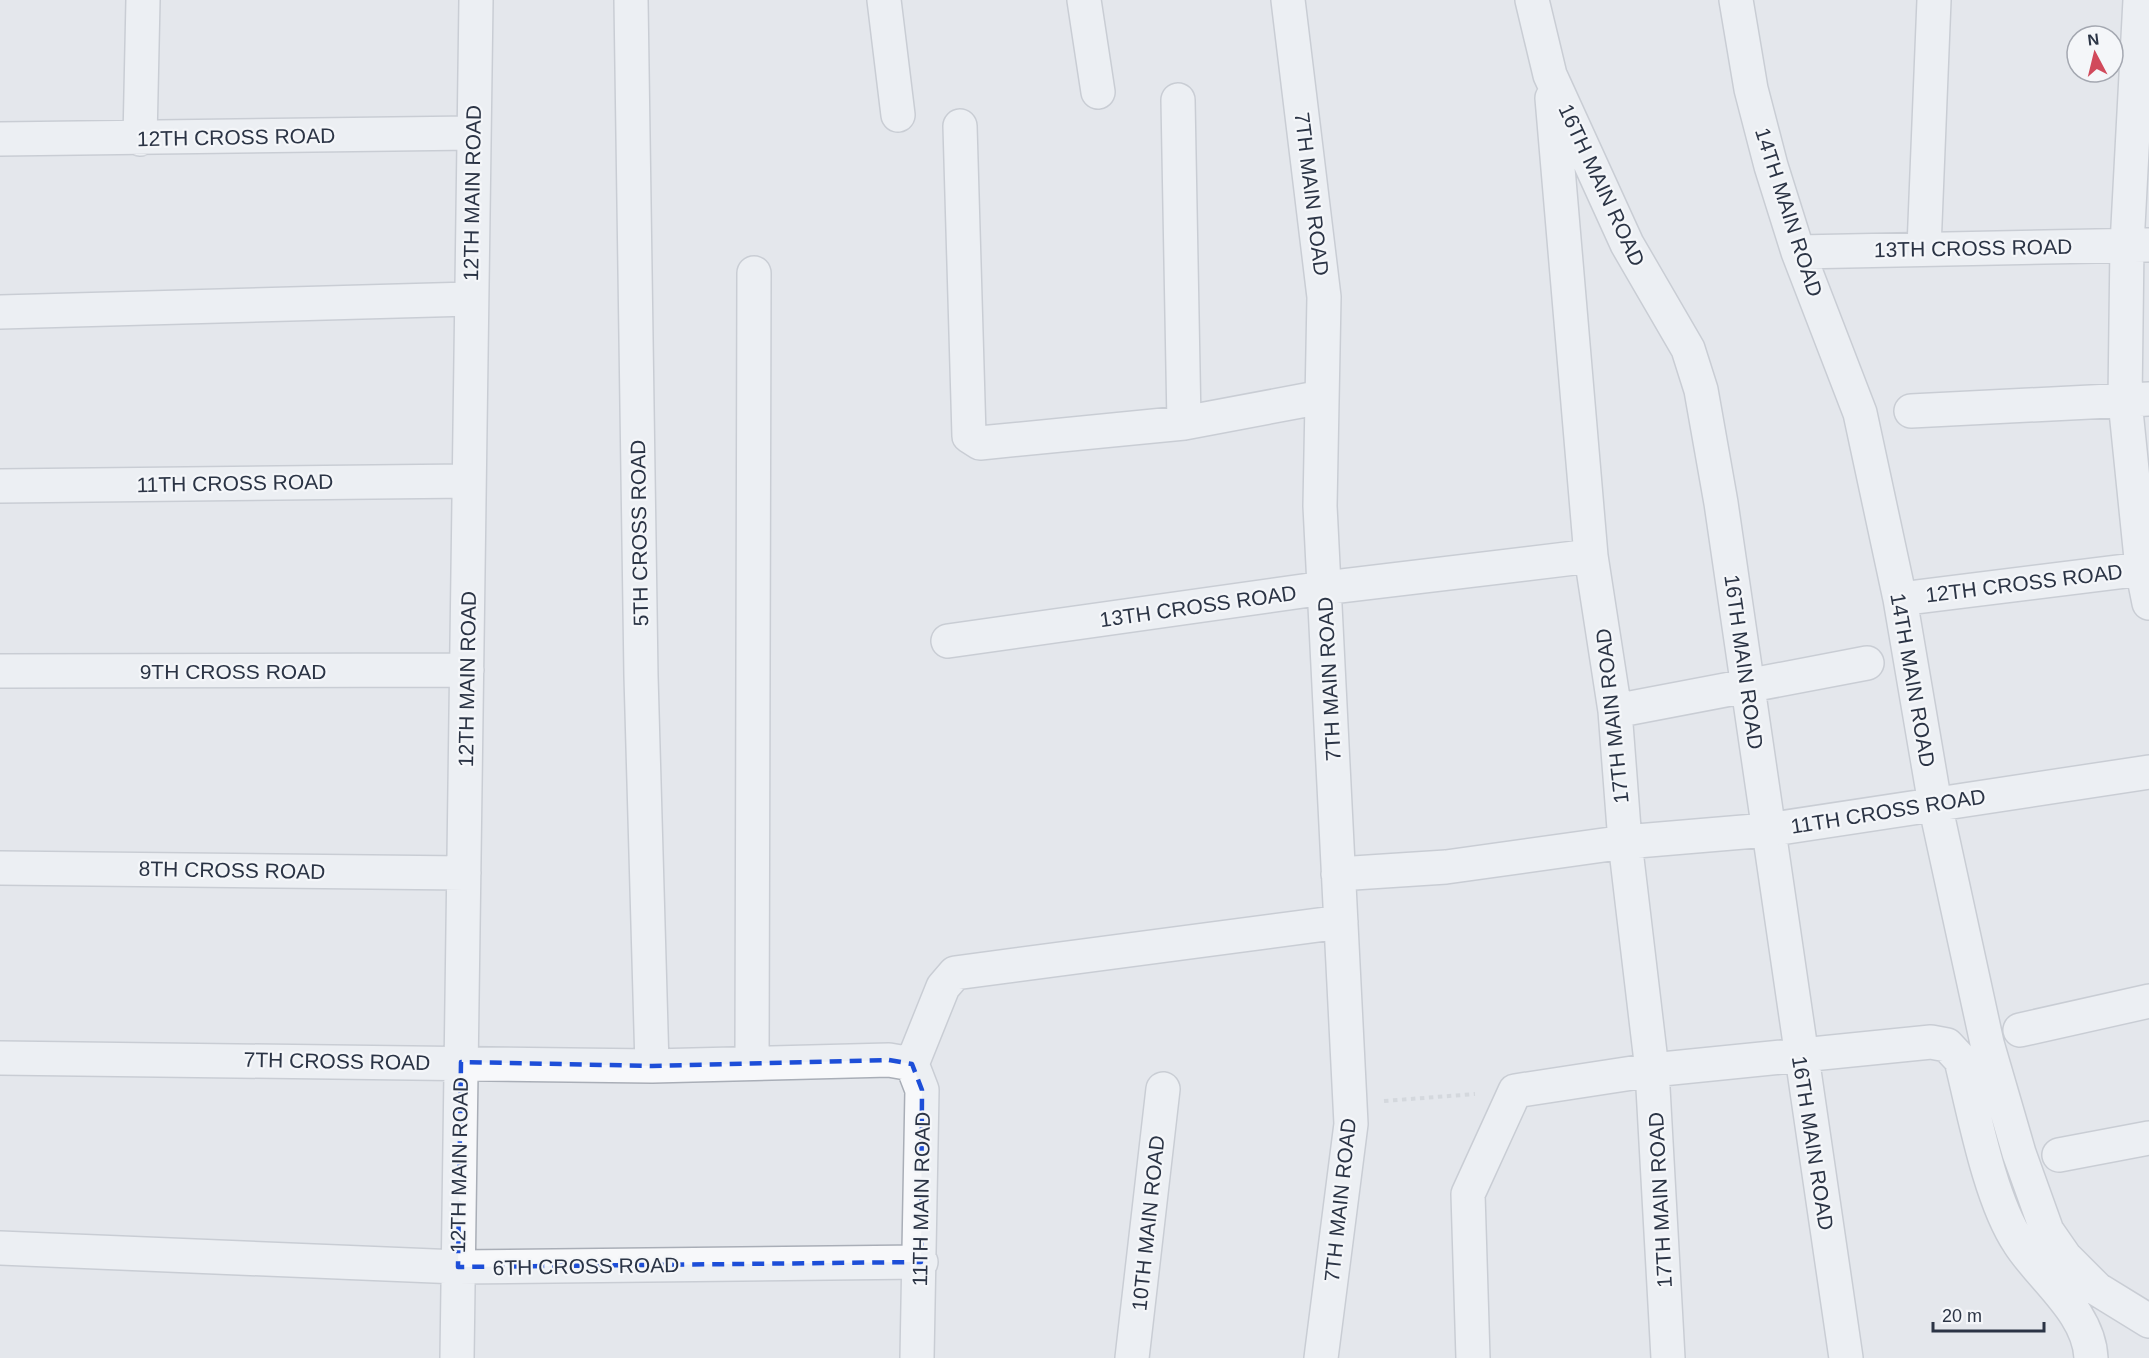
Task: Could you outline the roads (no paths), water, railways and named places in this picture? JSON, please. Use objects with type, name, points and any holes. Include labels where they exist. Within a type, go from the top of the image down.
[{"type":"street","points":[[140,139],[144,0]]},
{"type":"street","name":"12TH MAIN ROAD","points":[[458,1358],[472,133],[476,0]]},
{"type":"street","name":"5TH CROSS ROAD","points":[[631,0],[641,676],[652,1065]]},
{"type":"street","points":[[884,0],[898,115]]},
{"type":"street","points":[[1084,0],[1098,92]]},
{"type":"street","name":"7TH MAIN ROAD","points":[[1288,0],[1324,297],[1320,506],[1351,1124],[1321,1358]]},
{"type":"street","name":"16TH MAIN ROAD","points":[[1532,0],[1550,75],[1627,244],[1688,349],[1701,390],[1749,685],[1767,830],[1846,1358]]},
{"type":"street","name":"14TH MAIN ROAD","points":[[1736,0],[1751,88],[1771,166],[1798,252],[1854,391],[1900,599],[1935,804],[1987,1043],[2019,1153],[2047,1231],[2065,1257],[2097,1289],[2149,1321]]},
{"type":"street","points":[[1924,248],[1935,0]]},
{"type":"street","points":[[2140,0],[2141,122],[2137,400],[2149,603]]},
{"type":"street","name":"17TH MAIN ROAD","points":[[1550,75],[1591,556],[1615,711],[1625,842],[1652,1070],[1668,1358]]},
{"type":"street","points":[[1178,100],[1184,423]]},
{"type":"street","points":[[960,126],[969,436],[980,443],[1184,423],[1322,397]]},
{"type":"street","name":"12TH CROSS ROAD","points":[[0,139],[472,133]]},
{"type":"street","name":"13TH CROSS ROAD","points":[[1798,252],[2138,245]]},
{"type":"street","points":[[752,1062],[754,273]]},
{"type":"street","points":[[0,312],[470,300]]},
{"type":"street","points":[[1911,411],[2137,400]]},
{"type":"street","name":"11TH CROSS ROAD","points":[[0,486],[469,481]]},
{"type":"street","name":"13TH CROSS ROAD","points":[[948,641],[1324,588],[1591,556]]},
{"type":"street","name":"12TH CROSS ROAD","points":[[1900,599],[2146,568]]},
{"type":"street","points":[[1615,711],[1867,663]]},
{"type":"street","name":"9TH CROSS ROAD","points":[[0,671],[467,670]]},
{"type":"street","name":"11TH CROSS ROAD","points":[[1338,874],[1446,867],[1625,842],[1767,830],[2149,772]]},
{"type":"street","name":"8TH CROSS ROAD","points":[[0,868],[464,873]]},
{"type":"street","points":[[901,1062],[943,987],[955,973],[1341,922]]},
{"type":"street","points":[[2020,1030],[2149,1001]]},
{"type":"street","points":[[1473,1358],[1468,1194],[1515,1091],[1652,1070],[1800,1057],[1931,1042],[1947,1045],[1961,1060],[1995,1191],[2009,1226],[2030,1259],[2064,1298],[2080,1324],[2091,1349],[2091,1358]]},
{"type":"street","name":"7TH CROSS ROAD","points":[[0,1058],[652,1065],[901,1062]]},
{"type":"street","name":"11TH MAIN ROAD","points":[[901,1062],[922,1090],[921,1262],[917,1358]]},
{"type":"street","name":"10TH MAIN ROAD","points":[[1132,1358],[1163,1089]]},
{"type":"street","points":[[2059,1155],[2149,1138]]},
{"type":"street","name":"6TH CROSS ROAD","points":[[0,1248],[458,1267],[921,1262]]}]
